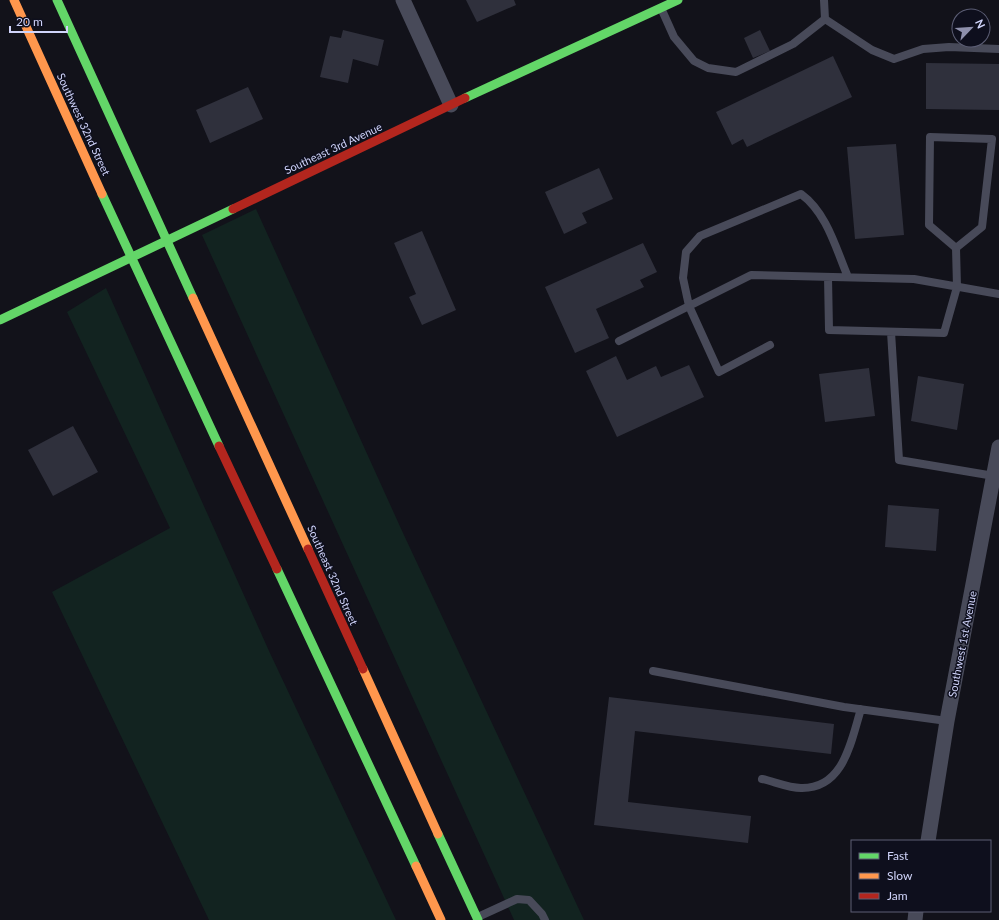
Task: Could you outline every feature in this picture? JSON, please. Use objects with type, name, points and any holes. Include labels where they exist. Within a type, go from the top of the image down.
[{"type":"main road","name":"Southwest 32nd Street","points":[[14,0],[131,258]]},
{"type":"main road","points":[[56,0],[165,240]]},
{"type":"main road","name":"Southeast 3rd Avenue","points":[[0,320],[131,258],[165,240],[451,105],[678,0]]},
{"type":"main road","name":"Southeast 32nd Street","points":[[165,240],[254,428],[476,919]]},
{"type":"main road","points":[[131,258],[441,920]]},
{"type":"street","points":[[403,0],[451,105]]},
{"type":"street","name":"Southwest 1st Avenue","points":[[928,840],[947,721],[999,447]]},
{"type":"lane","points":[[824,0],[825,19]]},
{"type":"lane","points":[[660,8],[674,37],[694,61],[708,68],[736,72],[793,44],[825,19]]},
{"type":"lane","points":[[825,19],[872,50],[894,59],[923,49],[949,47],[999,49]]},
{"type":"lane","points":[[828,277],[829,330],[944,333],[956,287],[956,248],[929,225],[930,137],[992,139],[982,227],[956,248]]},
{"type":"lane","points":[[770,345],[719,372],[689,306],[683,278],[686,252],[700,236],[801,194],[812,202],[822,217],[848,277]]},
{"type":"lane","points":[[619,341],[751,275],[914,279],[999,294]]},
{"type":"lane","points":[[891,332],[899,460],[994,476]]},
{"type":"lane","points":[[653,670],[861,709],[947,721]]},
{"type":"lane","points":[[762,779],[801,788],[824,783],[835,775],[842,766],[861,709]]},
{"type":"lane","points":[[476,919],[517,899],[529,900],[542,914],[545,920]]},
{"type":"green space","points":[[256,209],[403,533],[584,920],[514,920],[202,235]]},
{"type":"green space","points":[[106,288],[269,651],[396,920],[209,920],[52,592],[170,528],[67,312]]},
{"type":"building","points":[[466,0],[514,0],[516,5],[477,22]]},
{"type":"building","points":[[343,30],[384,40],[378,66],[353,59],[348,83],[320,77],[330,36],[341,38]]},
{"type":"building","points":[[760,30],[770,51],[753,58],[744,38]]},
{"type":"building","points":[[833,56],[852,97],[747,147],[743,139],[732,145],[716,112]]},
{"type":"building","points":[[926,63],[999,64],[999,110],[926,109]]},
{"type":"building","points":[[248,87],[263,119],[210,143],[196,110]]},
{"type":"building","points":[[896,144],[904,235],[855,239],[847,147]]},
{"type":"building","points":[[599,168],[613,199],[582,213],[587,223],[564,234],[545,192]]},
{"type":"building","points":[[422,231],[456,310],[422,325],[409,297],[416,294],[394,243]]},
{"type":"building","points":[[643,243],[657,272],[640,280],[644,287],[596,309],[609,338],[575,353],[545,287]]},
{"type":"building","points":[[616,356],[627,380],[656,366],[661,377],[689,365],[704,397],[617,437],[586,371]]},
{"type":"building","points":[[869,368],[875,416],[825,422],[819,374]]},
{"type":"building","points":[[918,376],[964,384],[957,430],[911,421]]},
{"type":"building","points":[[73,426],[98,472],[53,496],[28,450]]},
{"type":"building","points":[[888,505],[939,509],[936,551],[885,547]]},
{"type":"building","points":[[609,697],[834,724],[831,754],[635,731],[628,802],[751,816],[748,843],[594,825]]},
{"type":"traffic: fast","points":[[57,0],[193,298]]},
{"type":"traffic: fast","points":[[465,98],[678,0]]},
{"type":"traffic: fast","points":[[102,194],[219,446]]},
{"type":"traffic: fast","points":[[0,320],[233,209]]},
{"type":"traffic: fast","points":[[277,569],[416,866]]},
{"type":"traffic: fast","points":[[438,834],[478,920]]},
{"type":"traffic: slow","points":[[14,0],[102,194]]},
{"type":"traffic: slow","points":[[193,298],[308,549]]},
{"type":"traffic: slow","points":[[363,669],[438,834]]},
{"type":"traffic: slow","points":[[416,866],[441,920]]},
{"type":"traffic: jam","points":[[233,209],[465,98]]},
{"type":"traffic: jam","points":[[219,446],[277,569]]},
{"type":"traffic: jam","points":[[308,549],[363,669]]}]
